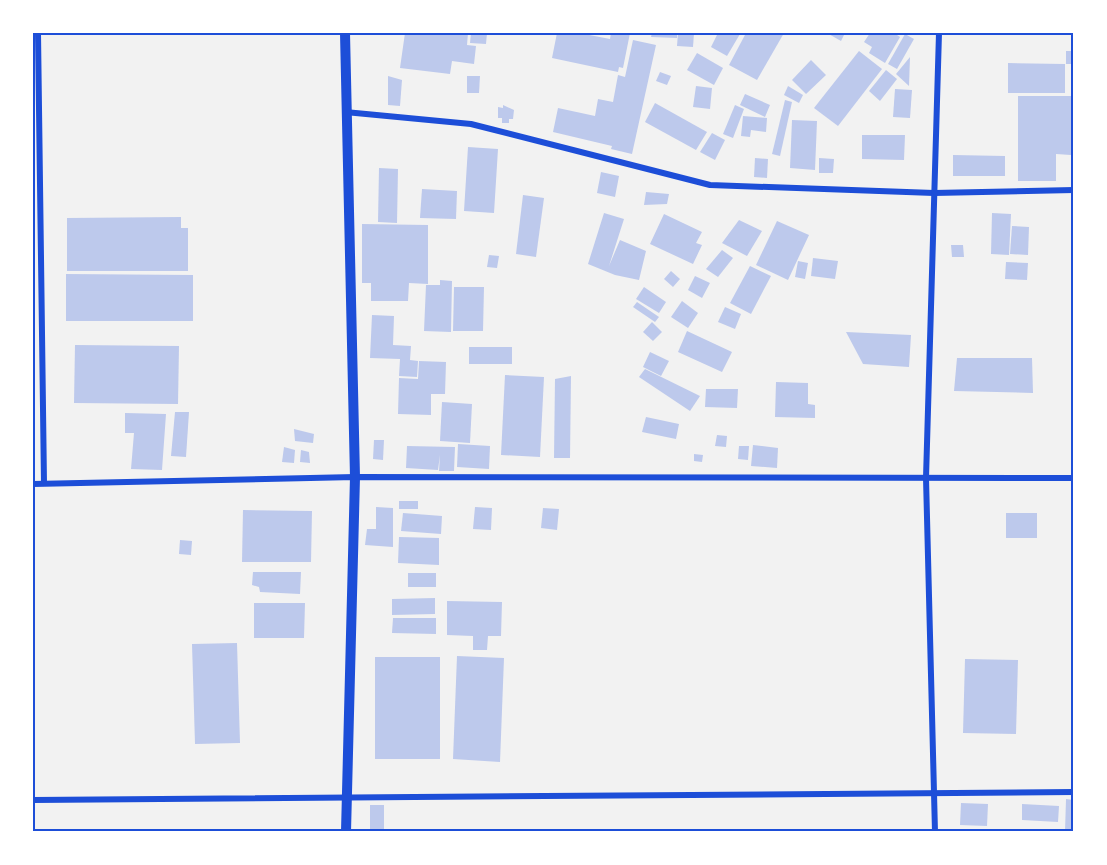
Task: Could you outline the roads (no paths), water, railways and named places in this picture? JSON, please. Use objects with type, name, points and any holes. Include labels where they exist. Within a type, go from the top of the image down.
[{"type":"street","points":[[38,33],[44,483]]},
{"type":"street","points":[[345,33],[355,477],[346,832]]},
{"type":"street","points":[[934,832],[926,478],[939,33]]},
{"type":"street","points":[[345,112],[471,124],[710,185],[934,193],[1074,190]]},
{"type":"street","points":[[33,484],[355,477],[1074,478]]},
{"type":"street","points":[[33,800],[1074,792]]}]
